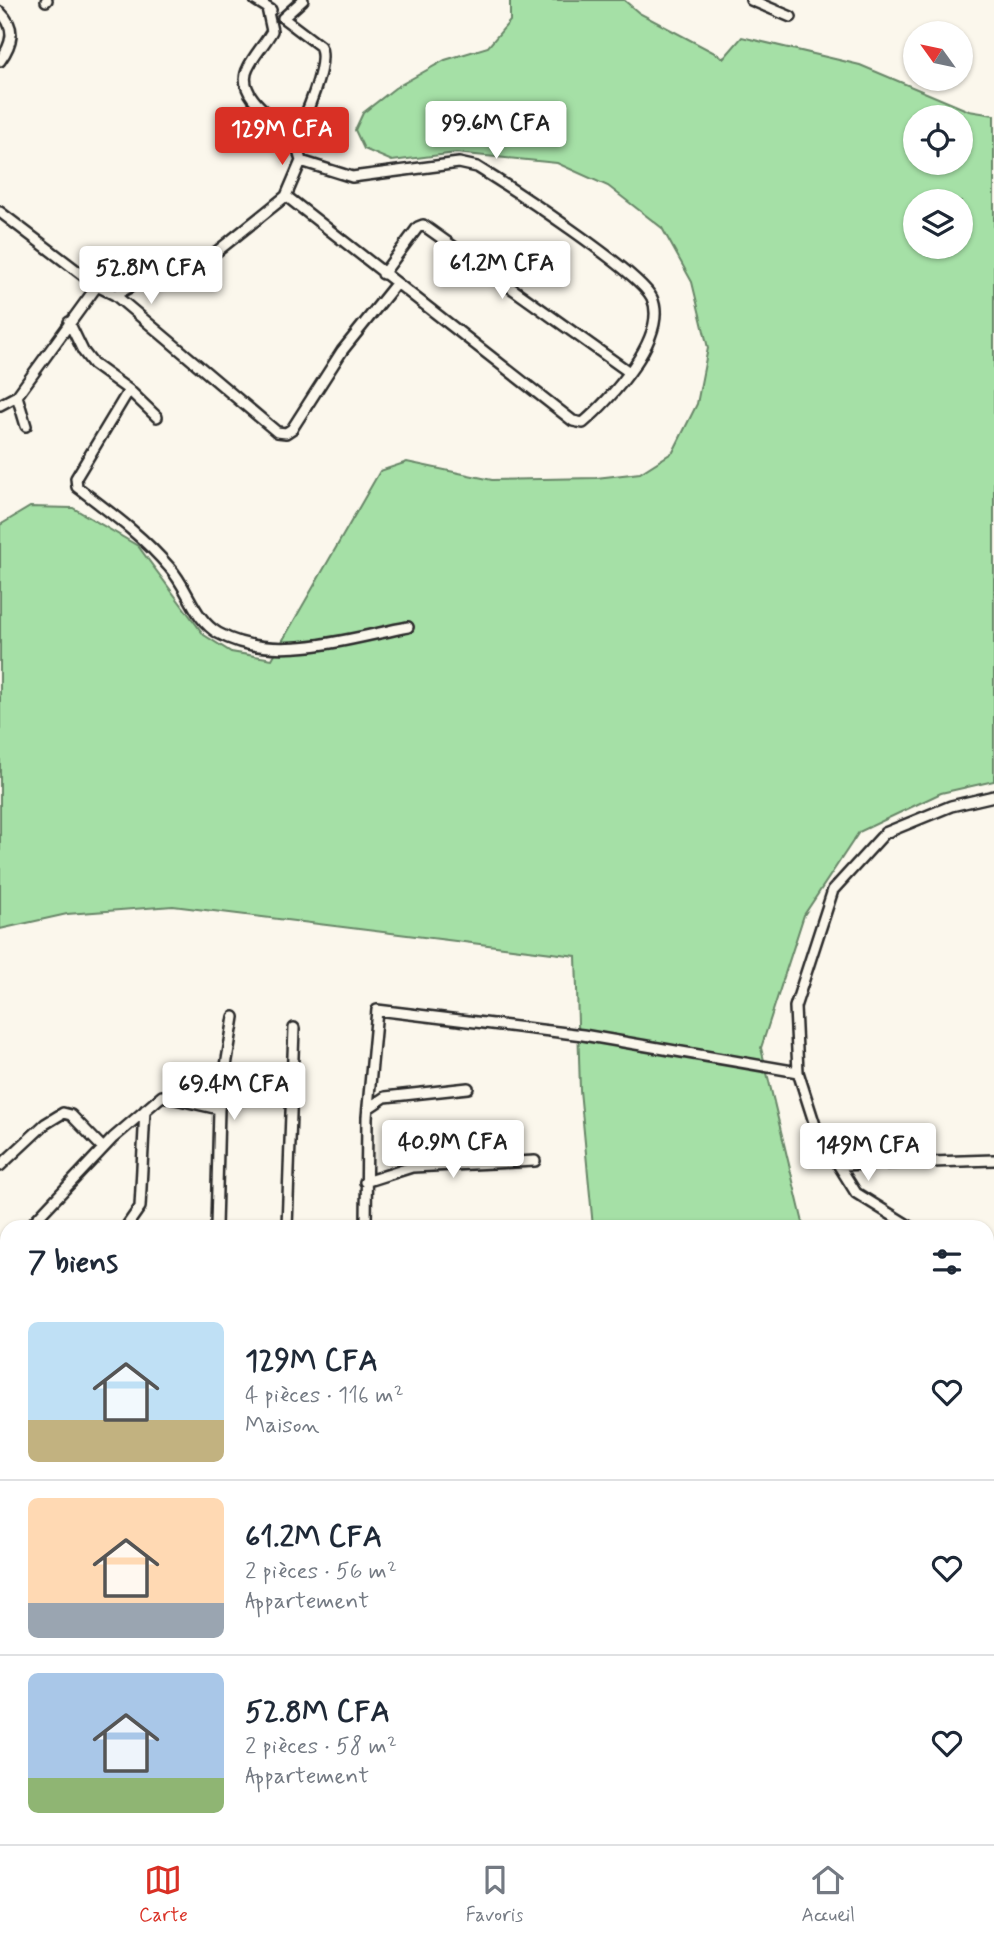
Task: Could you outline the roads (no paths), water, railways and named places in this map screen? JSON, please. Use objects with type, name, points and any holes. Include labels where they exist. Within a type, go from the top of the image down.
[{"type":"street","points":[[255,0],[320,46],[323,56],[307,111],[294,136]]},
{"type":"street","points":[[283,18],[303,0]]},
{"type":"street","points":[[751,0],[791,17]]},
{"type":"street","points":[[115,295],[155,274],[222,249],[286,196],[301,161],[294,136],[254,100],[244,78],[248,67],[272,31],[267,8]]},
{"type":"street","points":[[0,12],[11,24],[12,35],[8,49],[0,61]]},
{"type":"street","points":[[286,196],[543,401],[578,423],[593,414],[629,372],[653,329],[653,299],[645,287],[606,256],[487,173],[469,164],[352,177],[301,161]]},
{"type":"street","points":[[0,212],[97,286],[115,295],[276,432],[286,433],[292,429],[313,401],[342,351],[395,285]]},
{"type":"street","points":[[383,274],[418,227],[423,225],[629,372]]},
{"type":"street","points":[[0,405],[16,396],[97,286]]},
{"type":"street","points":[[69,322],[83,351],[93,364],[129,390],[157,417]]},
{"type":"street","points":[[129,390],[76,478],[77,487],[131,527],[171,569],[206,624],[233,638],[276,646],[311,645],[408,627]]},
{"type":"street","points":[[16,396],[26,426]]},
{"type":"street","points":[[900,1220],[856,1193],[839,1165],[822,1147],[798,1072],[795,1007],[833,890],[885,833],[951,806],[994,796]]},
{"type":"street","points":[[366,1220],[365,1182],[377,1010],[583,1035],[798,1072]]},
{"type":"street","points":[[216,1220],[219,1109],[234,1017]]},
{"type":"street","points":[[287,1220],[294,1028]]},
{"type":"street","points":[[370,1107],[385,1097],[468,1088]]},
{"type":"street","points":[[36,1220],[103,1149],[162,1096],[219,1109]]},
{"type":"street","points":[[131,1220],[141,1207],[145,1110]]},
{"type":"street","points":[[0,1166],[45,1124],[63,1113],[71,1115],[103,1149]]},
{"type":"street","points":[[839,1165],[994,1160]]},
{"type":"street","points":[[365,1182],[412,1167],[535,1161]]}]
